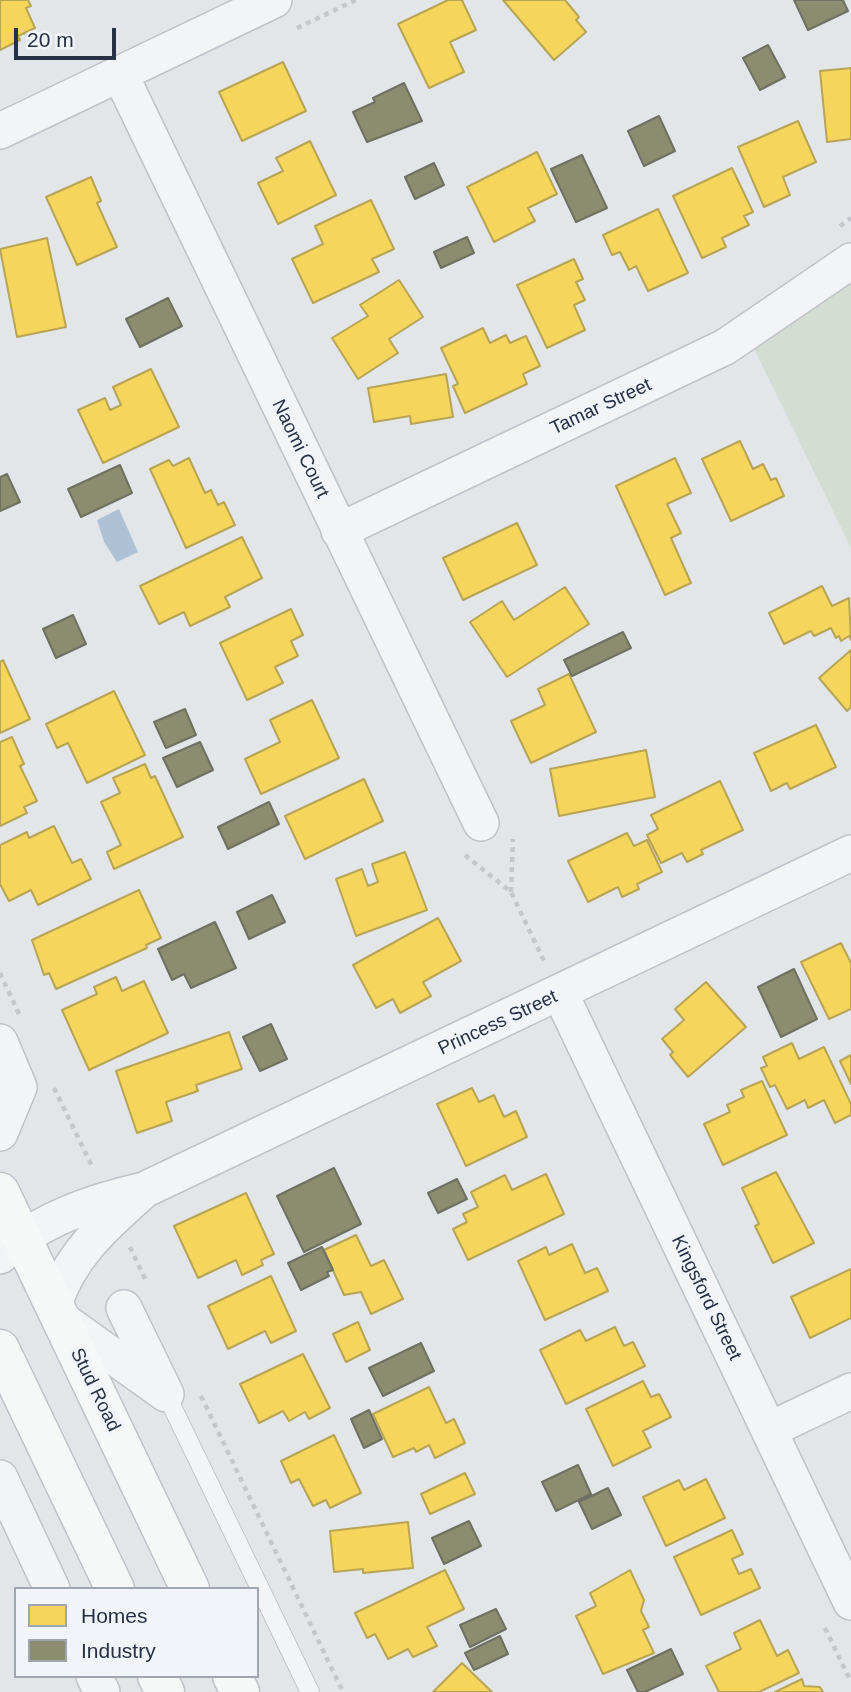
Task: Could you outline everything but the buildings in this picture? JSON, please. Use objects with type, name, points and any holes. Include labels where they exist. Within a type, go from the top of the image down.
[{"type":"main road","name":"Stud Road","points":[[0,1192],[11,1246],[57,1312],[189,1587]]},
{"type":"main road","points":[[4,1375],[114,1587]]},
{"type":"street","points":[[0,131],[274,0]]},
{"type":"street","name":"Naomi Court","points":[[120,74],[481,823]]},
{"type":"street","name":"Tamar Street","points":[[339,531],[725,347],[851,261]]},
{"type":"street","name":"Princess Street","points":[[11,1246],[107,1198],[144,1190],[851,853]]},
{"type":"street","name":"Kingsford Street","points":[[560,993],[851,1602]]},
{"type":"street","points":[[0,1042],[19,1087],[0,1133]]},
{"type":"street","name":"Princess Street","points":[[57,1312],[61,1280],[77,1255],[144,1190]]},
{"type":"street","points":[[137,1298],[182,1391]]},
{"type":"street","points":[[57,1312],[182,1391]]},
{"type":"street","points":[[769,1430],[851,1391]]},
{"type":"street","points":[[0,1478],[51,1587]]},
{"type":"lane","points":[[182,1391],[310,1692]]},
{"type":"path","points":[[126,1238],[137,1298]]},
{"type":"path","points":[[182,1391],[343,1692]]},
{"type":"shaded area","points":[[851,261],[851,548],[747,334]]},
{"type":"water","points":[[119,509],[138,552],[117,562],[104,542],[97,520]]}]
